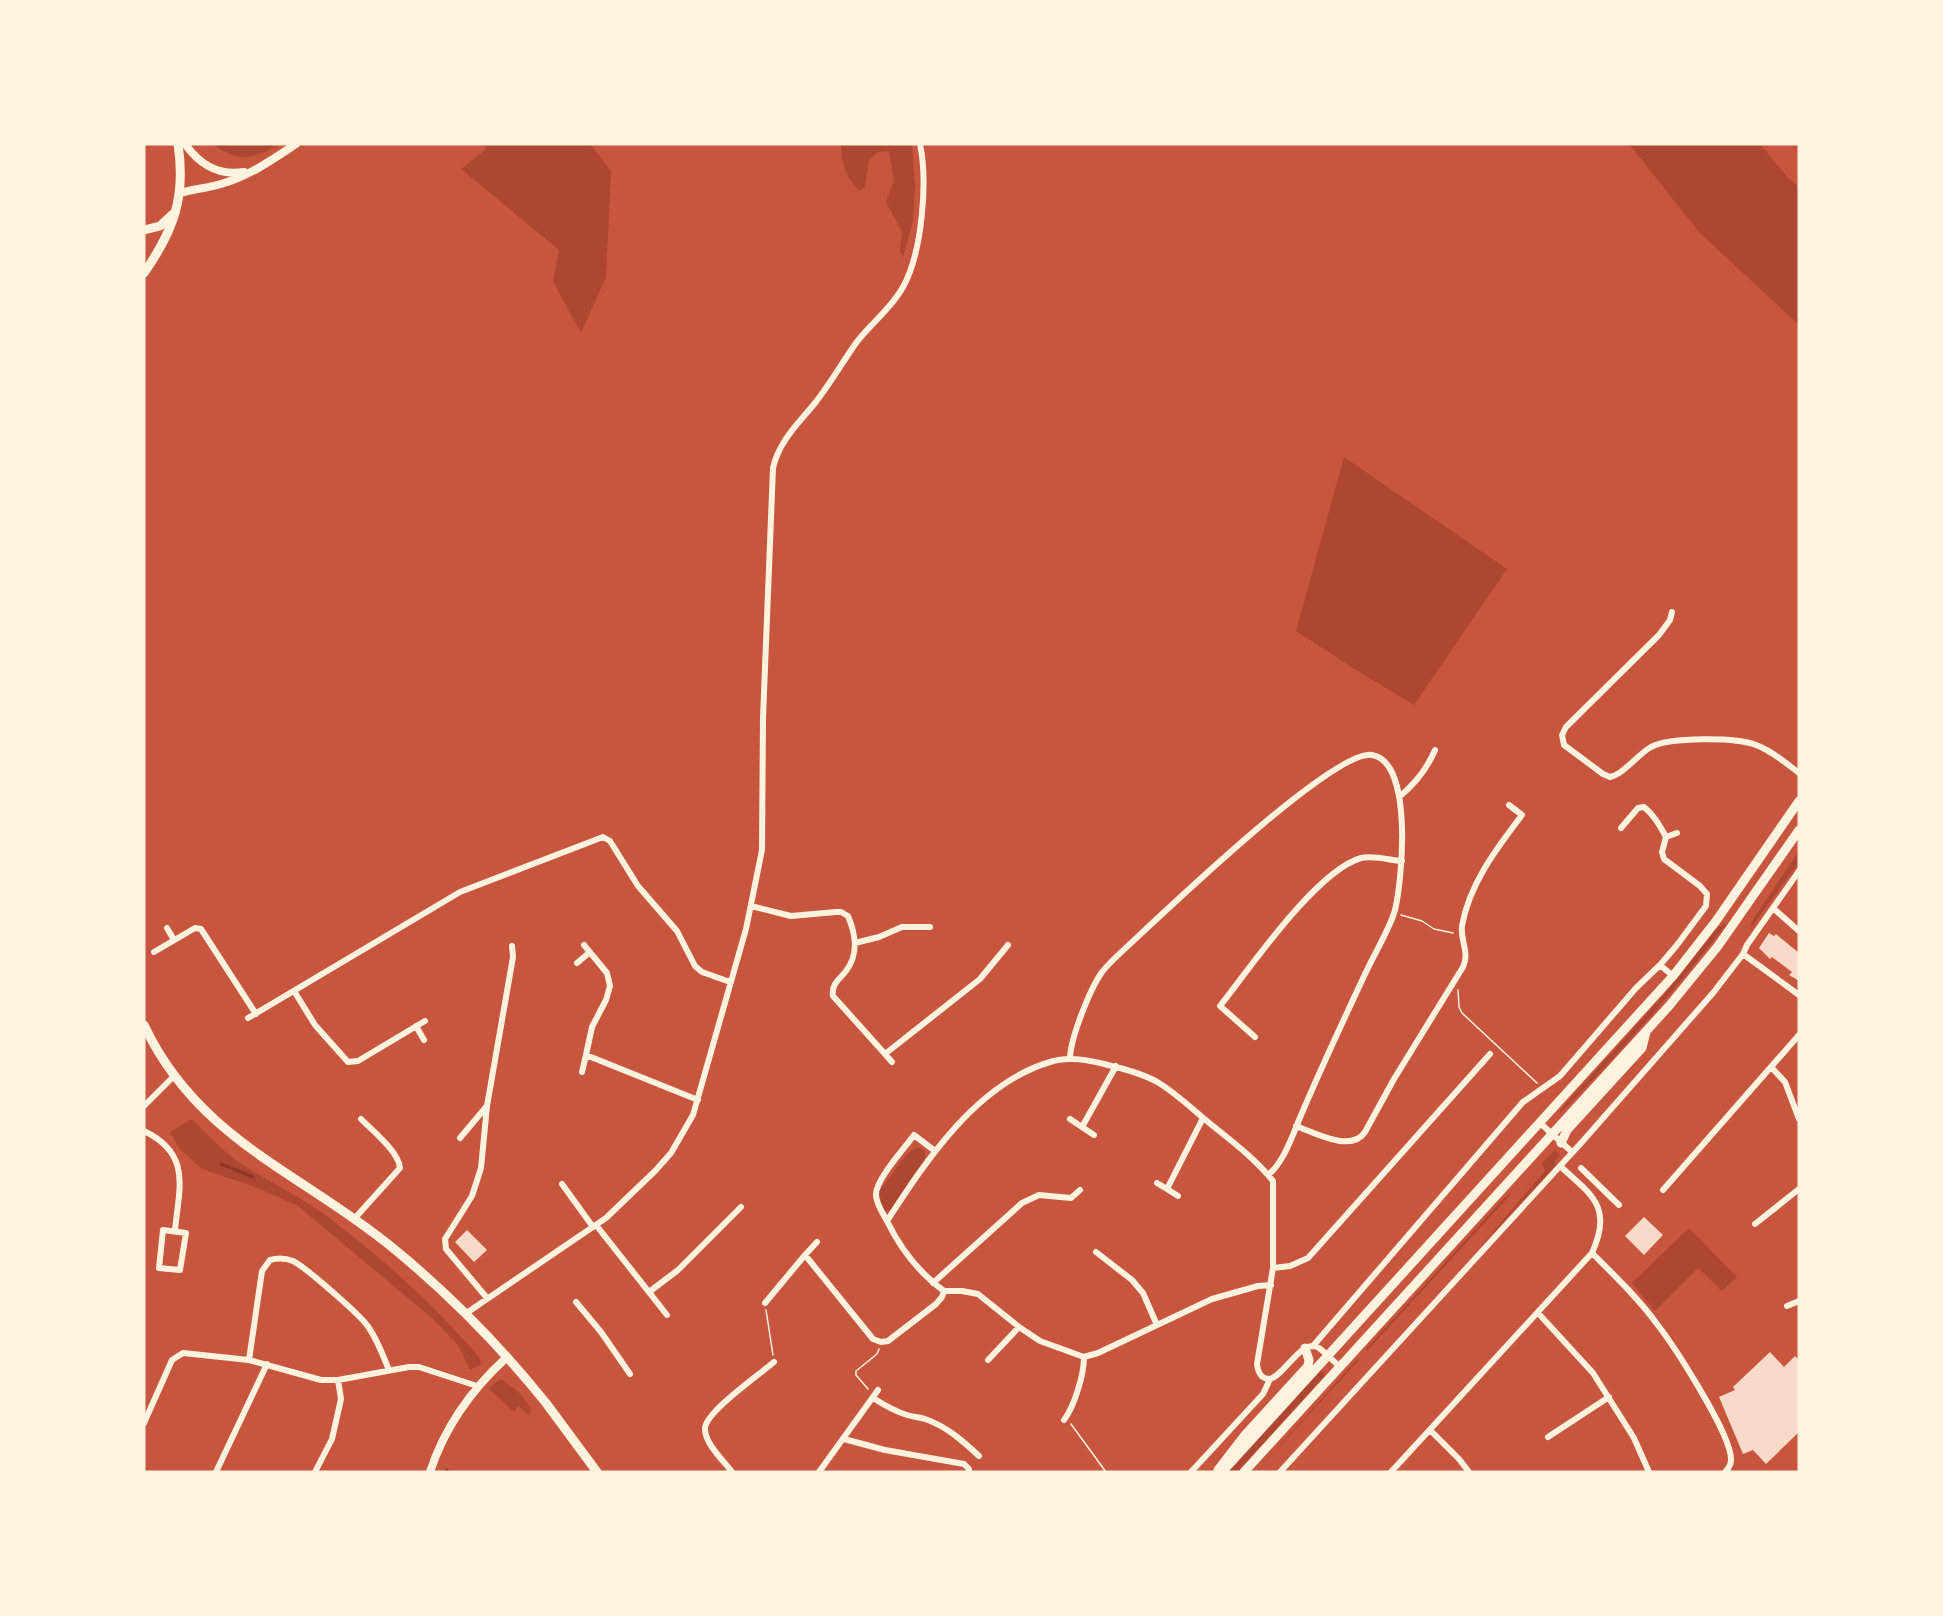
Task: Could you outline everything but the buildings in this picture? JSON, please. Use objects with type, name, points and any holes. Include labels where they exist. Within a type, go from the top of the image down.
[{"type":"main road","points":[[144,273],[162,248],[170,231],[180,193],[178,144]]},
{"type":"main road","points":[[144,230],[160,226],[175,212]]},
{"type":"main road","points":[[144,224],[160,226]]},
{"type":"main road","points":[[1222,1472],[1673,976],[1716,921],[1799,801]]},
{"type":"main road","points":[[1244,1472],[1647,1030],[1718,946],[1799,830]]},
{"type":"main road","points":[[144,1025],[155,1048],[174,1076],[197,1104],[223,1128],[261,1157],[356,1218],[422,1272],[465,1314],[545,1403],[597,1472]]},
{"type":"main road","points":[[1561,1143],[1567,1130],[1642,1048],[1647,1030]]},
{"type":"main road","points":[[1217,1472],[1240,1441],[1308,1366],[1309,1347]]},
{"type":"street","points":[[185,144],[207,167],[217,171],[242,173],[256,169]]},
{"type":"street","points":[[180,193],[221,184],[256,169],[296,144]]},
{"type":"street","points":[[465,1314],[595,1226],[666,1159],[693,1115],[751,906],[761,861],[763,718],[773,468],[777,452],[787,436],[820,397],[859,339],[896,299],[909,275],[920,229],[924,192],[924,170],[920,144]]},
{"type":"street","points":[[1672,612],[1665,628],[1566,727],[1562,735],[1564,745],[1603,774],[1614,777],[1645,751],[1660,744],[1698,740],[1737,741],[1756,745],[1799,773]]},
{"type":"street","points":[[1399,796],[1416,781],[1436,750]]},
{"type":"street","points":[[1070,1059],[1070,1048],[1077,1028],[1101,973],[1252,833],[1292,800],[1334,770],[1356,758],[1370,754],[1379,757],[1388,764],[1394,776],[1403,825],[1402,861],[1395,912],[1330,1047],[1296,1126],[1279,1161],[1268,1175]]},
{"type":"street","points":[[1296,1126],[1344,1142],[1353,1142],[1362,1137],[1463,967],[1467,956],[1462,927],[1468,906],[1492,855],[1522,815],[1509,805]]},
{"type":"street","points":[[1191,1472],[1263,1394],[1270,1379],[1279,1374],[1295,1356],[1309,1347],[1516,1110],[1560,1076],[1636,988],[1660,965],[1707,906],[1708,898],[1700,886],[1664,859],[1662,852],[1666,837],[1655,817],[1644,807],[1638,808],[1621,828]]},
{"type":"street","points":[[1666,837],[1677,832]]},
{"type":"street","points":[[248,1018],[460,892],[603,837],[610,841],[638,886],[677,931],[695,966],[702,972],[730,982]]},
{"type":"street","points":[[1255,1037],[1220,1006],[1311,893],[1350,862],[1364,857],[1402,861]]},
{"type":"street","points":[[1280,1472],[1560,1166],[1713,993],[1743,954],[1799,871]]},
{"type":"street","points":[[751,906],[791,916],[841,912],[848,916],[855,948],[851,964],[833,987],[833,996],[892,1062]]},
{"type":"street","points":[[1773,908],[1799,931]]},
{"type":"street","points":[[855,943],[879,938],[902,927],[930,927]]},
{"type":"street","points":[[167,928],[174,940]]},
{"type":"street","points":[[154,952],[195,928],[201,929],[206,933],[256,1014]]},
{"type":"street","points":[[582,1072],[592,1027],[606,1000],[610,986],[607,973],[584,945]]},
{"type":"street","points":[[885,1054],[980,979],[1008,945]]},
{"type":"street","points":[[487,1299],[446,1249],[445,1239],[466,1208],[478,1182],[487,1106],[513,957],[512,946]]},
{"type":"street","points":[[577,963],[590,952]]},
{"type":"street","points":[[1743,954],[1799,995]]},
{"type":"street","points":[[1660,965],[1673,976]]},
{"type":"street","points":[[294,991],[315,1025],[348,1062],[358,1061],[425,1021]]},
{"type":"street","points":[[416,1026],[424,1040]]},
{"type":"street","points":[[1663,1190],[1799,1035]]},
{"type":"street","points":[[1273,1268],[1290,1266],[1308,1258],[1490,1054]]},
{"type":"street","points":[[586,1055],[698,1100]]},
{"type":"street","points":[[887,1221],[935,1151],[977,1105],[1000,1086],[1026,1071],[1051,1062],[1083,1059],[1116,1066],[1157,1082],[1174,1093],[1273,1181],[1273,1268],[1257,1364],[1260,1374],[1270,1379]]},
{"type":"street","points":[[1082,1127],[1116,1066]]},
{"type":"street","points":[[1771,1067],[1785,1082],[1799,1119]]},
{"type":"street","points":[[144,1106],[174,1076]]},
{"type":"street","points":[[460,1138],[487,1106]]},
{"type":"street","points":[[1167,1189],[1203,1118]]},
{"type":"street","points":[[356,1218],[400,1168],[400,1163],[392,1152],[361,1119]]},
{"type":"street","points":[[1070,1119],[1094,1135]]},
{"type":"street","points":[[1540,1123],[1572,1152]]},
{"type":"street","points":[[144,1131],[163,1143],[179,1167],[181,1183],[175,1230]]},
{"type":"street","points":[[935,1151],[914,1135],[883,1177],[875,1192],[877,1202],[904,1252],[921,1273],[944,1291],[978,1293],[1040,1341],[1084,1358],[1212,1299],[1258,1286],[1271,1285]]},
{"type":"street","points":[[1391,1472],[1592,1253],[1602,1228],[1597,1205],[1585,1189],[1560,1166]]},
{"type":"street","points":[[1581,1168],[1619,1205]]},
{"type":"street","points":[[1585,1189],[1594,1180]]},
{"type":"street","points":[[1156,1183],[1178,1196]]},
{"type":"street","points":[[562,1184],[667,1315]]},
{"type":"street","points":[[1755,1224],[1799,1189]]},
{"type":"street","points":[[933,1283],[1022,1203],[1039,1196],[1071,1198],[1080,1190]]},
{"type":"street","points":[[649,1292],[678,1270],[741,1207]]},
{"type":"street","points":[[163,1230],[175,1230],[186,1233],[180,1270],[159,1268],[163,1230]]},
{"type":"street","points":[[765,1303],[817,1242]]},
{"type":"street","points":[[1096,1251],[1107,1258],[1143,1293],[1158,1325]]},
{"type":"street","points":[[1592,1253],[1658,1324],[1691,1374],[1719,1424],[1730,1451],[1731,1464],[1725,1472]]},
{"type":"street","points":[[806,1255],[873,1339],[880,1342],[888,1341],[936,1304],[944,1291]]},
{"type":"street","points":[[249,1360],[262,1270],[270,1260],[285,1259],[293,1261],[360,1317],[369,1327],[389,1371]]},
{"type":"street","points":[[1787,1306],[1799,1301]]},
{"type":"street","points":[[576,1302],[601,1332],[630,1374]]},
{"type":"street","points":[[1538,1313],[1593,1373],[1634,1438],[1649,1472]]},
{"type":"street","points":[[988,1360],[1019,1327]]},
{"type":"street","points":[[1309,1347],[1328,1356],[1340,1367]]},
{"type":"street","points":[[144,1423],[168,1366],[177,1355],[190,1352],[249,1360],[321,1380],[338,1380],[419,1367],[477,1386]]},
{"type":"street","points":[[430,1472],[447,1430],[477,1386],[506,1358]]},
{"type":"street","points":[[1064,1420],[1070,1412],[1083,1370],[1084,1358]]},
{"type":"street","points":[[732,1472],[708,1440],[705,1430],[706,1422],[774,1362]]},
{"type":"street","points":[[216,1472],[267,1364]]},
{"type":"street","points":[[315,1472],[332,1439],[341,1399],[338,1380]]},
{"type":"street","points":[[819,1472],[878,1389]]},
{"type":"street","points":[[1548,1437],[1609,1397]]},
{"type":"street","points":[[873,1398],[891,1409],[924,1418],[936,1424],[957,1436],[979,1455]]},
{"type":"street","points":[[1430,1430],[1459,1459],[1468,1472]]},
{"type":"street","points":[[844,1439],[885,1450],[964,1464],[969,1472]]},
{"type":"path","points":[[1395,912],[1422,921],[1434,929],[1462,935]]},
{"type":"path","points":[[1454,982],[1462,1013],[1537,1082],[1541,1089]]},
{"type":"path","points":[[765,1303],[774,1362]]},
{"type":"path","points":[[873,1398],[856,1375],[856,1371],[877,1354],[880,1342]]},
{"type":"path","points":[[1064,1420],[1072,1425],[1106,1472]]},
{"type":"shaded area","points":[[213,144],[281,144],[254,156],[239,157]]},
{"type":"shaded area","points":[[486,144],[590,144],[611,171],[606,277],[581,333],[553,282],[559,250],[461,169],[485,150]]},
{"type":"shaded area","points":[[841,144],[912,144],[915,185],[913,221],[903,257],[900,251],[902,232],[886,202],[894,181],[889,151],[878,152],[869,160],[865,187],[859,191],[845,169]]},
{"type":"shaded area","points":[[1629,144],[1760,144],[1787,177],[1799,187],[1799,325],[1699,232]]},
{"type":"shaded area","points":[[1344,457],[1507,569],[1414,705],[1296,631]]},
{"type":"shaded area","points":[[1799,851],[1799,862],[1748,932],[1752,925],[1750,924]]},
{"type":"shaded area","points":[[1724,923],[1726,925],[1666,998],[1603,1069],[1559,1114],[1560,1110],[1660,999],[1719,926],[1721,927]]},
{"type":"shaded area","points":[[192,1119],[216,1144],[236,1160],[315,1208],[387,1264],[444,1318],[479,1357],[481,1364],[470,1370],[458,1345],[432,1318],[298,1206],[260,1189],[202,1169],[179,1148],[170,1132]]},
{"type":"shaded area","points":[[915,1148],[920,1148],[925,1152],[925,1158],[891,1210],[885,1211],[882,1208],[879,1192],[906,1155]]},
{"type":"shaded area","points":[[1555,1150],[1560,1155],[1554,1162],[1556,1165],[1477,1250],[1545,1171],[1542,1163]]},
{"type":"shaded area","points":[[1513,1192],[1367,1351],[1366,1349],[1504,1198]]},
{"type":"shaded area","points":[[1689,1228],[1737,1277],[1722,1291],[1698,1268],[1655,1311],[1632,1283]]},
{"type":"shaded area","points":[[1358,1358],[1360,1359],[1266,1461]]},
{"type":"shaded area","points":[[1321,1370],[1325,1375],[1237,1472],[1229,1472]]},
{"type":"shaded area","points":[[501,1379],[520,1393],[531,1409],[529,1415],[518,1406],[514,1412],[488,1388]]},
{"type":"waterway","points":[[221,1164],[253,1177]]}]
